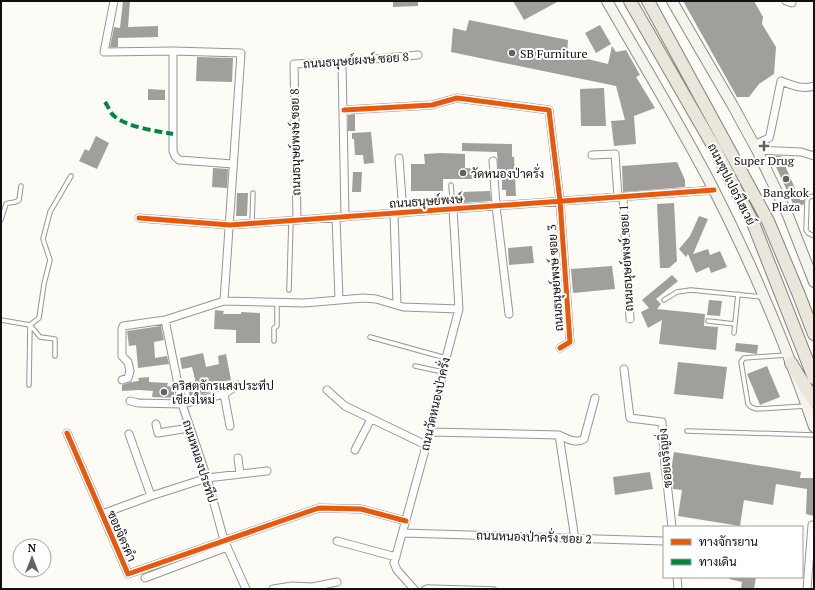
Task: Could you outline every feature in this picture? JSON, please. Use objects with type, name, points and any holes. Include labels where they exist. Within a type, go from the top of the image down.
[{"type":"highway","name":"ถนนซุปเปอร์ไฮเวย์","points":[[630,1],[715,149],[753,223],[814,378]]},
{"type":"highway","name":"ถนนซุปเปอร์ไฮเวย์","points":[[648,1],[768,221],[814,334]]},
{"type":"highway","points":[[789,359],[810,404]]},
{"type":"main road","points":[[607,1],[714,190],[744,252],[789,359]]},
{"type":"main road","points":[[672,1],[733,106],[755,148],[787,213],[814,282]]},
{"type":"main road","points":[[810,404],[814,427]]},
{"type":"street","points":[[114,1],[104,52],[173,51],[241,53],[224,301]]},
{"type":"street","points":[[173,51],[173,151],[175,156],[179,160],[233,164]]},
{"type":"street","name":"ถนนธนุษย์ผงษ์ ซอย 8","points":[[294,64],[342,62],[418,55]]},
{"type":"street","points":[[342,62],[345,217]]},
{"type":"street","name":"ถนนธนุษย์พงษ์ ซอย 8","points":[[294,64],[294,220]]},
{"type":"street","points":[[755,148],[769,138],[781,81],[801,88],[814,86]]},
{"type":"street","points":[[344,110],[432,105],[457,98],[549,110],[560,201]]},
{"type":"street","points":[[755,148],[801,152],[814,156]]},
{"type":"street","name":"ถนนธนุษย์พงษ์ ซอย 1","points":[[592,155],[615,154],[630,319]]},
{"type":"street","points":[[400,158],[403,213]]},
{"type":"street","points":[[493,161],[496,206],[509,314]]},
{"type":"street","name":"ถนนธนุษย์พงษ์","points":[[139,218],[230,225],[714,190]]},
{"type":"street","name":"ถนนธนุษย์พงษ์ ซอย 3","points":[[560,201],[570,342],[560,348]]},
{"type":"street","name":"ถนนวัดหนองป่าครั่ง","points":[[396,557],[430,432],[452,332],[459,309],[452,209]]},
{"type":"street","points":[[394,213],[397,305]]},
{"type":"street","points":[[336,217],[340,300]]},
{"type":"street","points":[[122,380],[128,378],[130,371],[128,362],[122,356],[122,328],[165,320],[224,301],[304,303],[363,298],[376,299],[404,307],[459,309]]},
{"type":"street","name":"ถนนหนองประทีป","points":[[165,320],[182,404],[207,478],[226,543],[246,589]]},
{"type":"street","name":"ซอยเจริญยิ่ง","points":[[624,369],[630,418],[662,422],[672,526]]},
{"type":"street","points":[[130,401],[138,403],[182,404],[224,394],[238,385]]},
{"type":"street","points":[[327,390],[345,406],[426,445]]},
{"type":"street","points":[[224,394],[230,426]]},
{"type":"street","points":[[430,432],[559,435],[574,441],[582,441],[584,439],[594,398]]},
{"type":"street","points":[[355,450],[372,419]]},
{"type":"street","points":[[156,424],[158,433],[190,428]]},
{"type":"street","name":"ซอยจิตรคำ","points":[[68,433],[128,574],[226,543]]},
{"type":"street","points":[[129,434],[151,496]]},
{"type":"street","points":[[559,435],[575,539]]},
{"type":"street","points":[[238,458],[240,474]]},
{"type":"street","points":[[102,514],[207,478],[267,471]]},
{"type":"street","points":[[145,578],[226,543],[319,508],[361,509],[406,521]]},
{"type":"street","points":[[807,589],[812,525]]},
{"type":"street","name":"ถนนหนองป่าครั่ง ซอย 2","points":[[403,533],[663,541]]},
{"type":"street","points":[[337,541],[396,557],[394,563],[397,570],[414,589]]},
{"type":"street","points":[[677,578],[680,589]]},
{"type":"street","points":[[273,589],[292,586],[312,587],[337,582]]},
{"type":"lane","points":[[30,325],[39,318],[44,284],[50,260],[43,239],[50,212],[71,176]]},
{"type":"lane","points":[[451,185],[452,209]]},
{"type":"lane","points":[[1,220],[6,204],[15,203],[18,200],[21,186]]},
{"type":"lane","points":[[252,223],[253,193]]},
{"type":"lane","points":[[814,196],[809,197],[807,200],[806,230],[814,236]]},
{"type":"lane","points":[[289,290],[294,220]]},
{"type":"lane","points":[[664,300],[677,292],[691,290],[763,297]]},
{"type":"lane","points":[[734,333],[738,294]]},
{"type":"lane","points":[[274,341],[274,328],[277,326],[277,302]]},
{"type":"lane","points":[[1,320],[30,325],[40,337],[56,339],[56,356]]},
{"type":"lane","points":[[708,321],[735,324]]},
{"type":"lane","points":[[29,385],[30,325]]},
{"type":"lane","points":[[370,337],[446,358]]},
{"type":"lane","points":[[789,359],[744,358],[741,362],[748,404],[756,409],[810,404]]},
{"type":"lane","points":[[415,366],[443,372]]},
{"type":"lane","points":[[687,431],[814,435]]},
{"type":"lane","points":[[423,589],[494,589]]},
{"type":"building","points":[[123,1],[130,1],[128,27],[158,26],[158,37],[118,38],[118,47],[110,47],[114,27],[120,28]]},
{"type":"building","points":[[393,1],[418,1],[418,6],[393,7]]},
{"type":"building","points":[[513,1],[559,1],[524,20]]},
{"type":"building","points":[[683,1],[754,1],[763,17],[762,24],[776,47],[774,74],[759,84],[749,97],[737,97]]},
{"type":"building","name":"SB Furniture","points":[[469,20],[568,40],[567,54],[608,64],[612,46],[616,52],[626,50],[640,75],[636,77],[655,108],[634,116],[636,144],[614,146],[611,121],[625,120],[616,86],[451,52],[453,28],[466,31]]},
{"type":"building","points":[[600,25],[611,44],[596,53],[585,33]]},
{"type":"building","points":[[197,57],[233,58],[232,82],[196,81]]},
{"type":"building","points":[[604,88],[606,126],[581,126],[580,89]]},
{"type":"building","points":[[148,89],[165,90],[165,100],[148,100]]},
{"type":"building","points":[[355,114],[355,131],[348,131],[348,115]]},
{"type":"building","points":[[371,132],[374,163],[364,164],[363,155],[355,155],[352,133]]},
{"type":"building","points":[[96,136],[109,143],[97,169],[79,161],[85,149],[89,151]]},
{"type":"building","points":[[462,143],[512,144],[516,196],[506,196],[506,190],[502,190],[502,179],[499,179],[497,152],[462,151]]},
{"type":"building","points":[[424,154],[465,154],[465,168],[480,169],[479,179],[443,179],[443,191],[411,191],[411,164],[425,164]]},
{"type":"building","name":"Bangkok Plaza","points":[[771,156],[781,156],[800,200],[804,200],[804,204],[795,208]]},
{"type":"building","points":[[677,162],[685,180],[685,187],[623,192],[622,166]]},
{"type":"building","points":[[213,168],[228,169],[227,188],[212,187]]},
{"type":"building","points":[[353,172],[362,172],[361,192],[352,192]]},
{"type":"building","points":[[490,191],[491,201],[461,203],[461,192]]},
{"type":"building","points":[[237,193],[248,193],[247,216],[236,216]]},
{"type":"building","points":[[674,203],[677,261],[669,268],[660,268],[657,204]]},
{"type":"building","points":[[699,216],[708,219],[693,254],[708,249],[710,255],[720,251],[727,267],[711,273],[709,267],[696,273],[688,254],[686,257],[679,249],[690,236]]},
{"type":"building","points":[[532,246],[534,263],[509,265],[508,248]]},
{"type":"building","points":[[612,266],[615,289],[573,293],[571,269]]},
{"type":"building","points":[[672,275],[678,281],[656,299],[661,304],[657,309],[705,314],[704,326],[718,327],[716,350],[659,344],[662,320],[648,328],[641,312],[649,308],[642,300]]},
{"type":"building","points":[[709,300],[722,301],[720,316],[707,315]]},
{"type":"building","points":[[215,310],[224,311],[223,314],[241,314],[241,312],[260,313],[260,343],[236,343],[236,330],[214,329]]},
{"type":"building","points":[[161,326],[164,340],[154,342],[155,358],[167,356],[169,364],[138,368],[136,345],[129,346],[127,331]]},
{"type":"building","points":[[736,343],[758,345],[757,354],[735,351]]},
{"type":"building","points":[[203,353],[206,367],[219,364],[218,356],[226,354],[231,380],[213,383],[214,391],[190,397],[188,389],[197,388],[192,367],[182,369],[180,358]]},
{"type":"building","points":[[678,362],[727,367],[723,399],[674,394]]},
{"type":"building","points":[[767,366],[780,397],[760,405],[747,374]]},
{"type":"building","points":[[149,377],[149,382],[168,383],[167,386],[173,387],[175,398],[152,397],[153,391],[122,391],[122,385],[139,381],[138,378]]},
{"type":"building","points":[[674,452],[801,472],[800,478],[813,478],[814,516],[806,514],[807,489],[776,484],[773,505],[744,500],[740,526],[678,516],[682,490],[673,489],[671,470]]},
{"type":"building","points":[[650,472],[653,489],[615,495],[613,477]]},
{"type":"building","points":[[756,578],[754,589],[741,589],[742,582],[729,579]]},
{"type":"marked path","points":[[105,102],[113,115],[125,123],[173,134]]},
{"type":"cycle path","points":[[344,110],[432,105],[457,98],[549,110],[560,201],[570,342],[560,348]]},
{"type":"cycle path","points":[[139,218],[230,225],[714,190]]},
{"type":"cycle path","points":[[67,433],[128,574],[319,508],[361,509],[406,521]]},
{"type":"place","name":"SB Furniture","points":[[512,53]]},
{"type":"place","name":"Super Drug","points":[[764,146]]},
{"type":"place","name":"วัดหนองป่าครั่ง","points":[[463,173]]},
{"type":"place","name":"Bangkok Plaza","points":[[786,179]]},
{"type":"place","name":"คริสตจักรแสงประทีป เชียงใหม่","points":[[164,392]]}]
